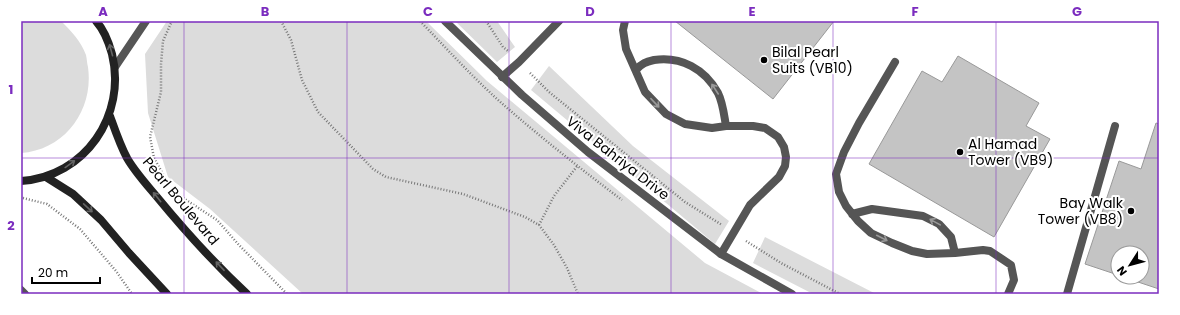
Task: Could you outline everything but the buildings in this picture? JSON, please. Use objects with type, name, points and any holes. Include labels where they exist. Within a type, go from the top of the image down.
[{"type":"main road","points":[[21,181],[46,177],[67,167],[85,153],[100,136],[110,116],[115,92],[115,67],[109,45],[96,21]]},
{"type":"main road","name":"Pearl Boulevard","points":[[110,116],[118,140],[128,159],[148,186],[232,280],[247,294]]},
{"type":"main road","points":[[46,177],[74,194],[101,220],[129,254],[167,294]]},
{"type":"street","points":[[115,67],[146,21]]},
{"type":"street","name":"Viva Bahriya Drive","points":[[445,21],[502,77],[588,152],[720,254],[792,294]]},
{"type":"street","points":[[502,77],[519,62],[559,21]]},
{"type":"street","points":[[625,21],[623,30],[626,49],[645,92],[666,114],[685,124],[712,128],[726,126],[753,126],[765,128],[778,137],[784,147],[786,157],[785,166],[779,177],[750,205],[720,254]]},
{"type":"street","points":[[636,70],[647,61],[660,59],[669,59],[687,63],[702,73],[719,94],[726,126]]},
{"type":"street","points":[[895,62],[859,123],[844,152],[836,174],[839,192],[852,214],[871,233],[912,251],[927,254],[983,250],[990,251],[1011,265],[1014,280],[1008,294]]},
{"type":"street","points":[[1067,294],[1115,126]]},
{"type":"street","points":[[852,214],[872,209],[923,216],[939,224],[951,238],[955,253]]},
{"type":"street","points":[[21,290],[25,294]]},
{"type":"path","points":[[172,21],[163,41],[161,92],[150,137],[154,158],[170,186],[180,196],[216,220],[287,294]]},
{"type":"path","points":[[281,21],[291,40],[302,80],[318,112],[373,169],[386,176],[463,194],[519,214],[539,225],[554,245],[567,268],[578,294]]},
{"type":"path","points":[[486,21],[504,47],[549,92],[685,202],[781,263],[840,294]]},
{"type":"path","points":[[539,225],[554,196],[588,152]]},
{"type":"path","points":[[21,197],[47,204],[80,229],[116,271],[132,294]]},
{"type":"shaded area","points":[[21,21],[61,21],[75,36],[84,50],[88,67],[89,83],[81,112],[73,125],[63,136],[51,144],[37,150],[21,153]]},
{"type":"shaded area","points":[[167,21],[426,21],[487,81],[705,263],[763,294],[303,294],[210,209],[168,177],[148,113],[145,54]]},
{"type":"shaded area","points":[[455,21],[497,21],[515,47],[497,62]]},
{"type":"shaded area","points":[[549,66],[633,146],[729,221],[715,244],[531,90]]},
{"type":"shaded area","points":[[765,237],[876,294],[813,294],[753,263]]},
{"type":"place","name":"Bilal Pearl Suits (VB10)","points":[[764,60]]},
{"type":"place","name":"Al Hamad Tower (VB9)","points":[[960,152]]},
{"type":"place","name":"Bay Walk Tower (VB8)","points":[[1131,211]]}]
